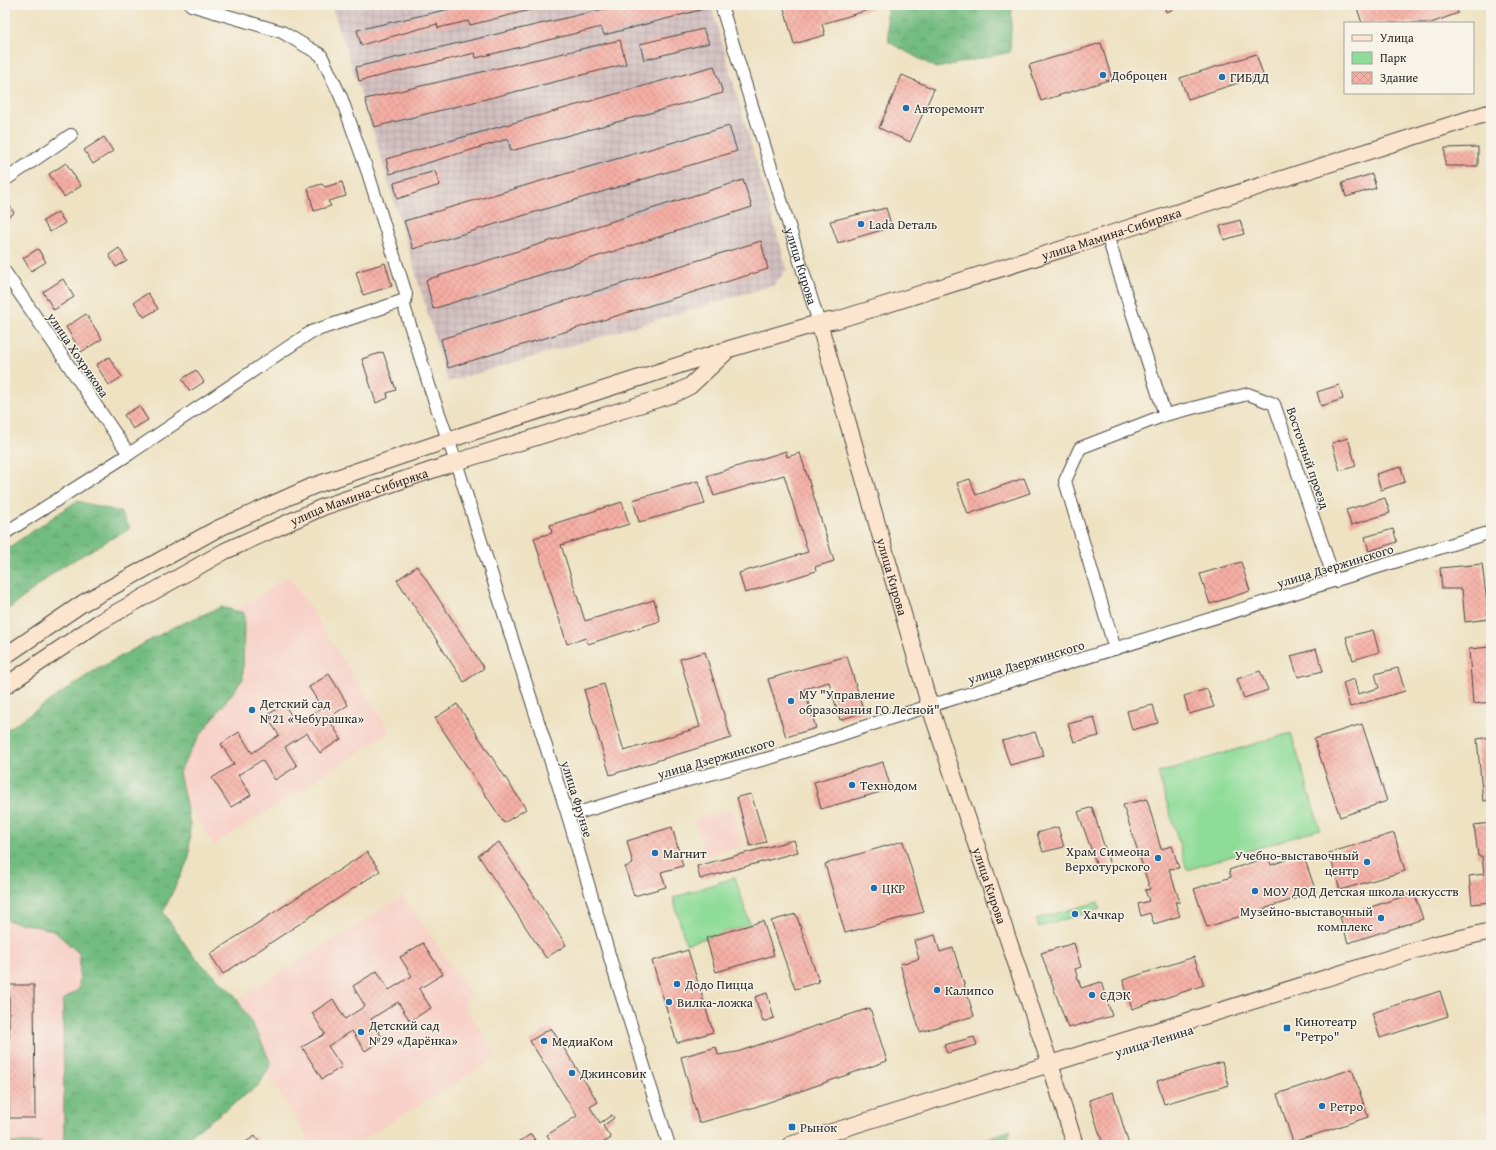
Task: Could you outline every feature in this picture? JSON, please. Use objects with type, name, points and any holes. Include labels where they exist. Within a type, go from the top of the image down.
[{"type":"main road","name":"улица Мамина-Сибиряка","points":[[5,656],[83,603],[217,529],[313,486],[448,440],[729,349],[819,323],[837,320],[1491,112]]},
{"type":"main road","name":"улица Кирова","points":[[819,323],[930,707],[1075,1145]]},
{"type":"main road","name":"улица Мамина-Сибиряка","points":[[5,686],[98,623],[225,551],[323,507],[456,462],[674,394],[690,386],[729,349]]},
{"type":"main road","points":[[790,1145],[1051,1069],[1432,945],[1491,931]]},
{"type":"main road","name":"улица Ленина","points":[[818,1145],[1051,1069],[1440,951],[1491,938]]},
{"type":"street","name":"улица Фрунзе","points":[[191,5],[282,32],[321,56],[341,97],[368,173],[406,294],[404,306],[430,388],[456,462],[568,816],[616,978],[669,1145]]},
{"type":"street","name":"улица Кирова","points":[[721,5],[819,323]]},
{"type":"street","points":[[5,180],[71,135]]},
{"type":"street","points":[[1107,235],[1165,415]]},
{"type":"street","name":"улица Хохрякова","points":[[5,272],[129,454]]},
{"type":"street","points":[[5,533],[129,454],[311,332],[405,300]]},
{"type":"street","name":"Восточный проезд","points":[[1115,649],[1065,481],[1080,448],[1165,415],[1248,394],[1274,404],[1335,581]]},
{"type":"street","name":"улица Дзержинского","points":[[568,816],[663,787],[773,757],[1491,532]]},
{"type":"shaded area","points":[[331,5],[711,5],[787,269],[774,285],[448,382],[369,117]]},
{"type":"shaded area","name":"Детский сад №21 «Чебурашка»","points":[[289,576],[390,732],[214,845],[113,689]]},
{"type":"shaded area","points":[[732,809],[743,845],[705,856],[694,820]]},
{"type":"shaded area","name":"Детский сад №29 «Дарёнка»","points":[[403,896],[471,995],[463,1004],[498,1057],[354,1145],[312,1145],[225,1007]]},
{"type":"shaded area","points":[[120,902],[126,1145],[5,1145],[5,904]]},
{"type":"green space","points":[[886,5],[1012,5],[1010,52],[936,68],[889,42]]},
{"type":"green space","points":[[77,501],[120,512],[130,528],[60,568],[5,612],[5,550]]},
{"type":"green space","points":[[221,607],[244,613],[243,679],[198,738],[179,772],[190,824],[189,858],[163,912],[194,957],[234,994],[259,1036],[271,1064],[259,1085],[177,1145],[64,1145],[63,1000],[79,989],[80,954],[53,930],[5,920],[5,731],[94,671],[172,628]]},
{"type":"green space","points":[[1291,733],[1320,829],[1187,870],[1158,773]]},
{"type":"green space","points":[[735,877],[750,925],[686,944],[673,898]]},
{"type":"green space","points":[[1098,902],[1100,909],[1039,927],[1036,919]]},
{"type":"green space","points":[[1011,1130],[1006,1145],[967,1145]]},
{"type":"green space","points":[[5,1143],[41,1143],[41,1145],[5,1145]]},
{"type":"building","points":[[467,5],[546,6],[470,25],[468,21],[438,28],[437,24],[361,45],[357,30]]},
{"type":"building","points":[[621,5],[702,5],[704,9],[604,35],[601,27],[476,58],[475,53],[359,81],[356,67]]},
{"type":"building","points":[[783,5],[874,5],[875,8],[822,24],[825,35],[794,44]]},
{"type":"building","points":[[1164,5],[1186,5],[1166,12]]},
{"type":"building","points":[[1356,5],[1455,5],[1458,13],[1434,22],[1362,22]]},
{"type":"building","points":[[703,29],[709,43],[644,60],[640,44]]},
{"type":"building","points":[[620,40],[626,64],[374,127],[365,99]]},
{"type":"building","points":[[1101,43],[1112,79],[1041,101],[1029,65]]},
{"type":"building","name":"ГИБДД","points":[[1256,54],[1263,75],[1188,99],[1180,78]]},
{"type":"building","points":[[714,66],[723,93],[511,151],[508,139],[390,174],[386,159]]},
{"type":"building","name":"Авторемонт","points":[[902,75],[934,89],[910,142],[879,128]]},
{"type":"building","points":[[729,126],[737,151],[413,249],[404,221]]},
{"type":"building","points":[[104,137],[113,151],[93,164],[84,150]]},
{"type":"building","points":[[1478,147],[1478,166],[1445,166],[1445,148]]},
{"type":"building","points":[[66,163],[81,186],[64,197],[49,174]]},
{"type":"building","points":[[435,171],[440,185],[397,199],[394,183]]},
{"type":"building","points":[[1372,174],[1376,188],[1346,197],[1342,183]]},
{"type":"building","points":[[743,180],[752,207],[433,309],[426,280]]},
{"type":"building","points":[[342,182],[346,196],[328,201],[331,206],[314,211],[308,188],[322,184],[325,187]]},
{"type":"building","points":[[7,201],[14,213],[5,219],[5,202]]},
{"type":"building","name":"Lada Dеталь","points":[[886,208],[892,227],[838,243],[830,221]]},
{"type":"building","points":[[58,212],[65,223],[50,232],[43,221]]},
{"type":"building","points":[[1240,220],[1244,234],[1224,240],[1220,226]]},
{"type":"building","points":[[761,241],[768,269],[448,368],[441,339]]},
{"type":"building","points":[[119,248],[127,261],[116,267],[109,255]]},
{"type":"building","points":[[38,249],[46,262],[31,271],[23,258]]},
{"type":"building","points":[[385,263],[392,286],[363,295],[356,272]]},
{"type":"building","points":[[63,279],[74,297],[54,310],[43,292]]},
{"type":"building","points":[[148,293],[158,309],[144,317],[134,302]]},
{"type":"building","points":[[86,314],[102,339],[81,352],[66,327]]},
{"type":"building","points":[[383,352],[396,390],[387,393],[388,398],[376,403],[362,359]]},
{"type":"building","points":[[109,357],[122,377],[109,385],[96,365]]},
{"type":"building","points":[[196,370],[204,382],[190,391],[182,379]]},
{"type":"building","points":[[1339,385],[1343,399],[1321,406],[1317,392]]},
{"type":"building","points":[[139,406],[148,420],[133,429],[124,415]]},
{"type":"building","points":[[1348,438],[1356,466],[1340,471],[1332,443]]},
{"type":"building","points":[[786,451],[787,457],[800,453],[834,561],[815,567],[816,571],[745,593],[739,573],[808,552],[784,475],[714,496],[707,476]]},
{"type":"building","points":[[1401,467],[1405,482],[1381,490],[1376,474]]},
{"type":"building","points":[[1024,478],[1030,493],[968,514],[957,483],[970,479],[976,495]]},
{"type":"building","points":[[698,481],[705,504],[639,522],[633,500]]},
{"type":"building","points":[[1385,498],[1390,513],[1351,525],[1346,510]]},
{"type":"building","points":[[622,502],[629,524],[561,545],[585,621],[654,600],[660,621],[588,644],[586,638],[567,644],[534,538],[552,533],[550,525]]},
{"type":"building","points":[[1393,529],[1397,542],[1369,551],[1365,537]]},
{"type":"building","points":[[1241,562],[1250,591],[1210,604],[1200,574]]},
{"type":"building","points":[[1482,564],[1489,619],[1465,622],[1462,589],[1442,589],[1440,568]]},
{"type":"building","points":[[417,566],[484,668],[464,682],[397,580]]},
{"type":"building","points":[[1373,630],[1379,652],[1353,660],[1346,637]]},
{"type":"building","points":[[1490,647],[1491,702],[1473,704],[1469,649]]},
{"type":"building","points":[[1316,649],[1323,671],[1298,677],[1291,656]]},
{"type":"building","points":[[705,652],[731,738],[610,775],[584,690],[604,684],[624,751],[700,727],[680,659]]},
{"type":"building","name":"МУ \"Управление образования ГО Лесной\"","points":[[847,656],[864,712],[840,720],[829,682],[804,689],[816,728],[786,737],[768,679]]},
{"type":"building","points":[[1398,668],[1405,691],[1350,707],[1343,683],[1354,679],[1358,694],[1379,688],[1375,674]]},
{"type":"building","points":[[1260,671],[1268,690],[1244,698],[1237,679]]},
{"type":"building","points":[[329,674],[348,705],[328,718],[341,739],[320,753],[307,733],[285,747],[297,766],[275,780],[262,760],[238,775],[251,795],[231,807],[212,778],[234,764],[221,744],[239,732],[252,753],[279,735],[266,716],[284,704],[297,724],[322,708],[309,687]]},
{"type":"building","points":[[1207,689],[1214,707],[1189,714],[1184,696]]},
{"type":"building","points":[[457,704],[526,809],[504,823],[435,718]]},
{"type":"building","points":[[1153,705],[1158,723],[1132,730],[1127,711]]},
{"type":"building","points":[[1094,717],[1099,736],[1074,742],[1068,724]]},
{"type":"building","points":[[1362,724],[1387,801],[1340,817],[1314,739]]},
{"type":"building","points":[[1035,732],[1044,756],[1010,765],[1002,741]]},
{"type":"building","points":[[1491,737],[1491,800],[1483,801],[1477,739]]},
{"type":"building","name":"Технодом","points":[[883,762],[891,789],[821,809],[814,782]]},
{"type":"building","points":[[751,794],[766,842],[750,846],[737,797]]},
{"type":"building","name":"Храм Симеона Верхотурского","points":[[1147,799],[1161,849],[1172,846],[1179,868],[1169,869],[1180,902],[1175,902],[1180,916],[1154,924],[1150,913],[1141,916],[1138,904],[1149,901],[1145,890],[1150,889],[1123,805]]},
{"type":"building","points":[[1092,807],[1110,865],[1098,869],[1078,812]]},
{"type":"building","points":[[1491,823],[1491,902],[1472,904],[1469,876],[1484,874],[1482,856],[1478,856],[1474,825]]},
{"type":"building","name":"Магнит","points":[[672,827],[683,866],[661,872],[666,887],[634,896],[625,867],[633,864],[627,841]]},
{"type":"building","points":[[1058,827],[1064,847],[1043,852],[1037,833]]},
{"type":"building","name":"Учебно-выставочный центр","points":[[1394,833],[1405,871],[1340,890],[1329,853]]},
{"type":"building","points":[[794,840],[798,852],[700,879],[697,866]]},
{"type":"building","name":"ЦКР","points":[[903,841],[924,912],[845,933],[825,864]]},
{"type":"building","points":[[499,842],[566,945],[546,958],[478,855]]},
{"type":"building","points":[[367,852],[380,871],[223,974],[210,954]]},
{"type":"building","name":"МОУ ДОД Детская школа искусств","points":[[1303,854],[1316,892],[1207,927],[1194,889],[1231,877],[1229,870],[1268,857],[1271,865]]},
{"type":"building","name":"Музейно-выставочный комплекс","points":[[1414,893],[1423,919],[1348,943],[1340,917]]},
{"type":"building","points":[[796,914],[819,982],[795,989],[771,921]]},
{"type":"building","points":[[763,921],[774,955],[716,972],[706,938]]},
{"type":"building","name":"Калипсо","points":[[935,935],[940,952],[953,948],[974,1016],[920,1032],[900,964],[919,959],[914,941]]},
{"type":"building","points":[[423,943],[443,974],[419,989],[431,1008],[410,1021],[398,1002],[371,1019],[383,1039],[365,1051],[352,1031],[328,1046],[342,1067],[322,1079],[302,1047],[325,1034],[312,1013],[333,999],[345,1019],[365,1006],[353,986],[377,971],[389,990],[412,976],[400,957]]},
{"type":"building","points":[[1074,943],[1081,967],[1075,969],[1081,988],[1101,982],[1112,1016],[1068,1028],[1041,953]]},
{"type":"building","points":[[688,950],[713,1032],[677,1043],[652,961]]},
{"type":"building","points":[[1194,957],[1204,985],[1132,1009],[1123,980]]},
{"type":"building","points":[[9,985],[34,985],[35,1118],[9,1118],[8,1061],[5,1061],[5,1037],[9,1037]]},
{"type":"building","points":[[1440,991],[1448,1016],[1380,1038],[1372,1013]]},
{"type":"building","points":[[767,993],[774,1018],[763,1022],[755,997]]},
{"type":"building","points":[[870,1008],[887,1061],[752,1108],[699,1123],[681,1057],[716,1047],[718,1055],[737,1052]]},
{"type":"building","points":[[551,1028],[598,1102],[590,1107],[600,1123],[612,1115],[614,1118],[603,1126],[611,1138],[600,1145],[553,1145],[547,1135],[577,1116],[530,1041]]},
{"type":"building","points":[[974,1037],[977,1045],[947,1053],[944,1045]]},
{"type":"building","points":[[1222,1062],[1229,1085],[1164,1104],[1157,1081]]},
{"type":"building","name":"Ретро","points":[[1352,1069],[1368,1117],[1293,1142],[1277,1094]]},
{"type":"building","points":[[1113,1092],[1129,1145],[1103,1145],[1089,1100]]},
{"type":"building","points":[[531,1134],[538,1145],[514,1145]]},
{"type":"building","points":[[255,1136],[261,1145],[241,1145]]},
{"type":"place","name":"Доброцен","points":[[1103,75]]},
{"type":"place","name":"ГИБДД","points":[[1222,77]]},
{"type":"place","name":"Авторемонт","points":[[906,108]]},
{"type":"place","name":"Lada Dеталь","points":[[861,224]]},
{"type":"place","name":"МУ \"Управление образования ГО Лесной\"","points":[[791,701]]},
{"type":"place","name":"Детский сад №21 «Чебурашка»","points":[[252,710]]},
{"type":"place","name":"Технодом","points":[[852,785]]},
{"type":"place","name":"Магнит","points":[[655,853]]},
{"type":"place","name":"Храм Симеона Верхотурского","points":[[1158,858]]},
{"type":"place","name":"Учебно-выставочный центр","points":[[1367,862]]},
{"type":"place","name":"ЦКР","points":[[874,888]]},
{"type":"place","name":"МОУ ДОД Детская школа искусств","points":[[1255,891]]},
{"type":"place","name":"Хачкар","points":[[1075,914]]},
{"type":"place","name":"Музейно-выставочный комплекс","points":[[1381,918]]},
{"type":"place","name":"Додо Пицца","points":[[677,984]]},
{"type":"place","name":"Калипсо","points":[[937,990]]},
{"type":"place","name":"СДЭК","points":[[1092,995]]},
{"type":"place","name":"Вилка-ложка","points":[[669,1002]]},
{"type":"place","name":"Кинотеатр \"Ретро\"","points":[[1287,1028]]},
{"type":"place","name":"Детский сад №29 «Дарёнка»","points":[[361,1032]]},
{"type":"place","name":"МедиаКом","points":[[544,1041]]},
{"type":"place","name":"Джинсовик","points":[[572,1073]]},
{"type":"place","name":"Ретро","points":[[1322,1106]]},
{"type":"place","name":"Рынок","points":[[792,1127]]}]
